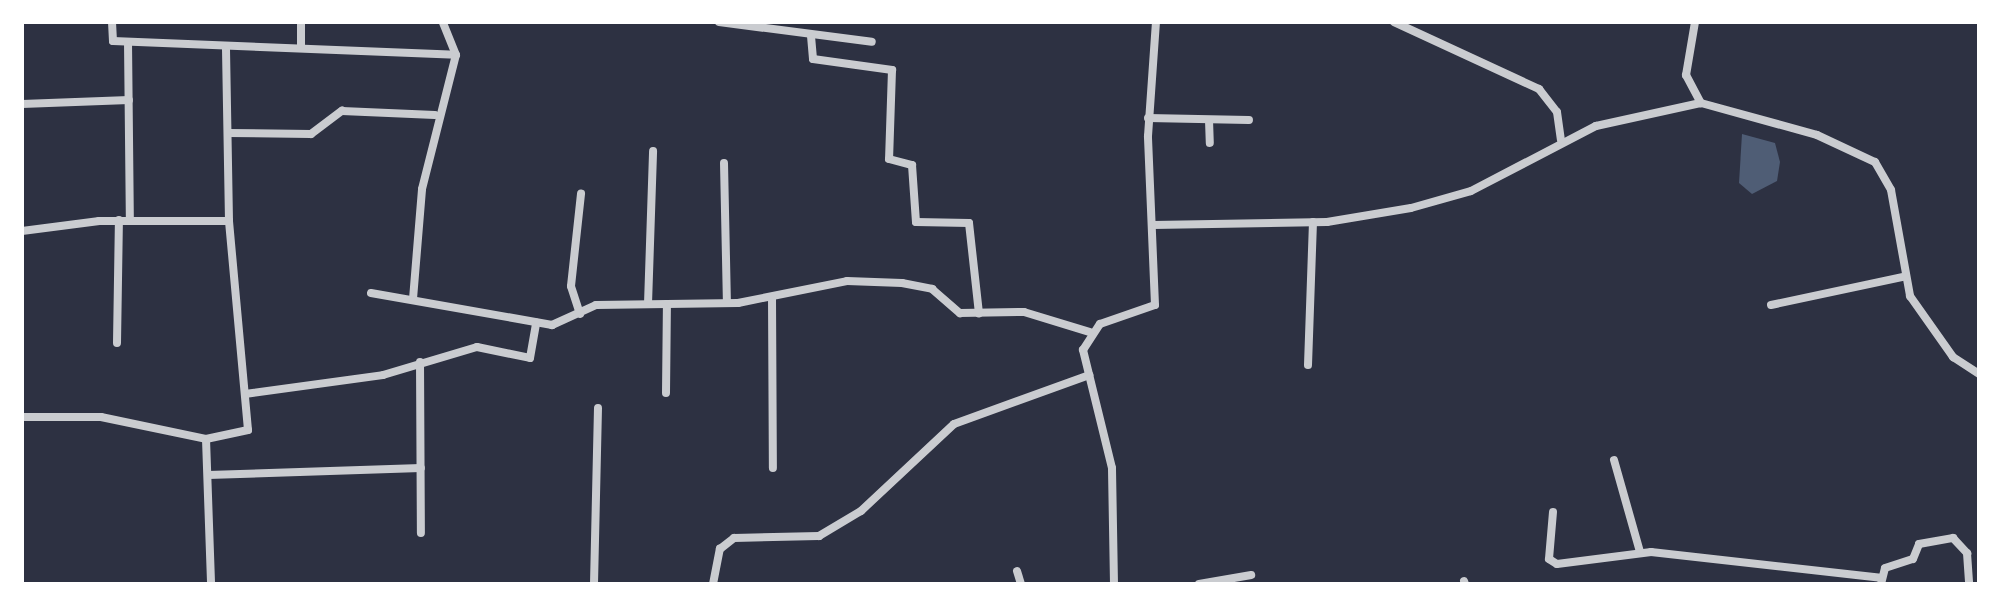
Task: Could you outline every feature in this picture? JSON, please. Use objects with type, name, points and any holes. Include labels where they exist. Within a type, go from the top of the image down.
[{"type":"street","points":[[112,22],[113,41],[456,55]]},
{"type":"street","points":[[301,22],[301,47]]},
{"type":"street","points":[[413,299],[435,115],[456,55],[443,22]]},
{"type":"street","points":[[719,22],[872,42]]},
{"type":"street","points":[[371,293],[536,323],[570,322],[596,305],[727,303],[772,298],[847,281],[902,283],[932,289],[960,313],[1024,312],[1090,332],[1155,305],[1148,118],[1156,22]]},
{"type":"street","points":[[1394,22],[1539,89],[1557,112],[1561,140]]},
{"type":"street","points":[[1695,22],[1686,75],[1701,103]]},
{"type":"street","points":[[811,36],[813,59],[892,70],[889,159],[912,165],[916,222],[969,223],[979,313]]},
{"type":"street","points":[[117,343],[129,100],[128,42]]},
{"type":"street","points":[[22,417],[101,417],[206,439],[248,430],[229,221],[226,47]]},
{"type":"street","points":[[22,104],[129,100]]},
{"type":"street","points":[[1153,225],[1313,222],[1471,191],[1561,140],[1701,103],[1817,135],[1875,162],[1891,190],[1903,277],[1939,342],[1979,374]]},
{"type":"street","points":[[228,133],[311,134],[342,111],[435,115]]},
{"type":"street","points":[[1148,118],[1249,120]]},
{"type":"street","points":[[1209,120],[1210,143]]},
{"type":"street","points":[[648,304],[653,151]]},
{"type":"street","points":[[724,163],[727,303]]},
{"type":"street","points":[[580,314],[571,286],[581,194]]},
{"type":"street","points":[[22,231],[124,220],[229,221]]},
{"type":"street","points":[[1308,365],[1313,222]]},
{"type":"street","points":[[1771,305],[1903,277]]},
{"type":"street","points":[[772,298],[773,468]]},
{"type":"street","points":[[666,393],[667,304]]},
{"type":"street","points":[[245,394],[383,375],[477,347],[530,358],[536,323]]},
{"type":"street","points":[[1090,332],[1083,350],[1112,468],[1114,584]]},
{"type":"street","points":[[420,362],[421,533]]},
{"type":"street","points":[[713,584],[720,549],[734,538],[819,536],[861,511],[954,424],[1089,375]]},
{"type":"street","points":[[594,584],[598,408]]},
{"type":"street","points":[[206,439],[211,584]]},
{"type":"street","points":[[1614,460],[1640,552]]},
{"type":"street","points":[[208,475],[421,468]]},
{"type":"street","points":[[1553,512],[1549,559],[1557,564],[1640,552],[1881,581],[1885,568],[1913,559],[1919,544],[1953,538],[1963,540],[1969,584]]},
{"type":"street","points":[[1017,571],[1021,584]]},
{"type":"street","points":[[1199,584],[1251,575]]},
{"type":"water","points":[[1742,134],[1775,143],[1780,162],[1777,181],[1752,194],[1739,183]]}]
